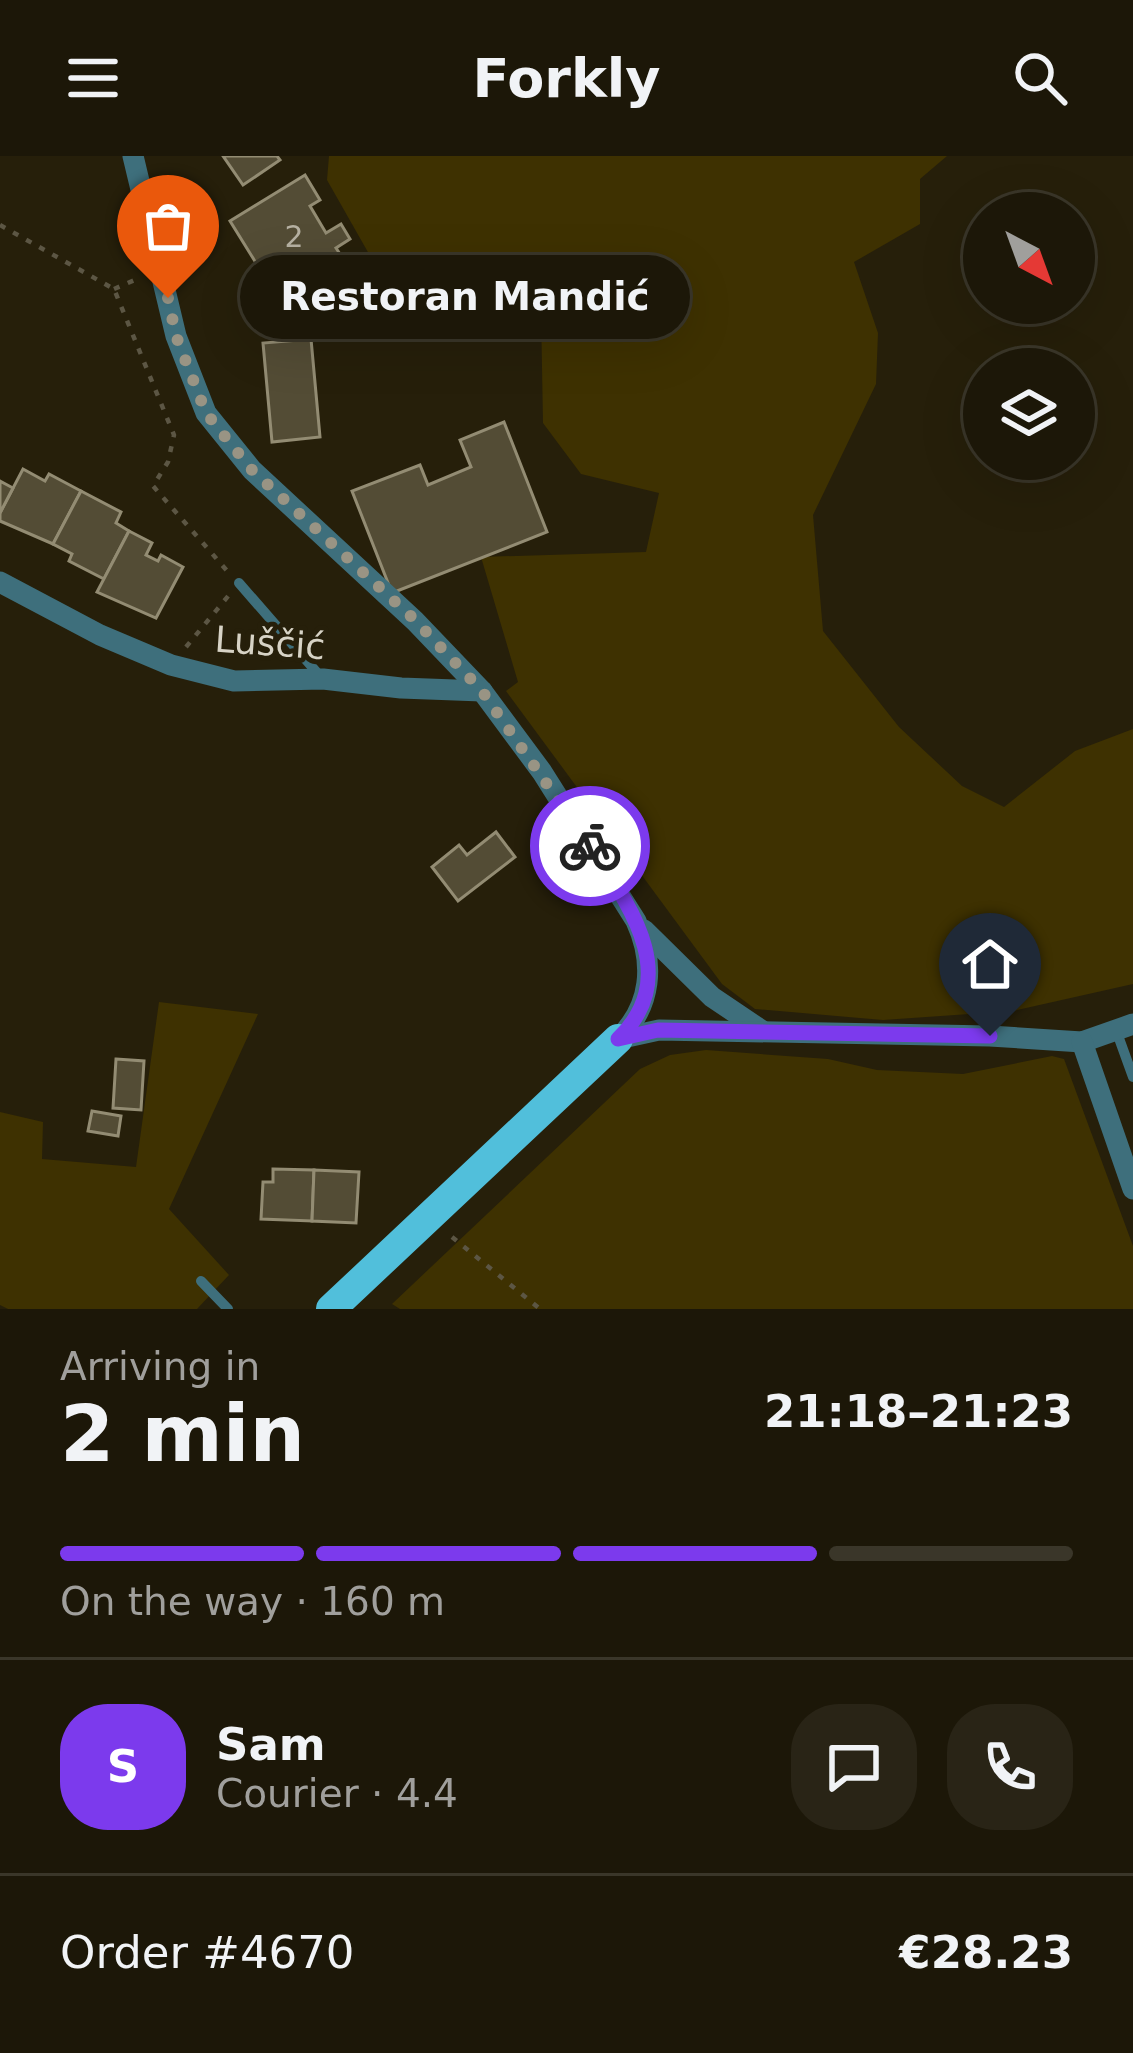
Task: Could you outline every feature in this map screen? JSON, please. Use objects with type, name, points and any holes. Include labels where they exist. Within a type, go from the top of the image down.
[{"type":"main road","points":[[331,1309],[618,1039]]},
{"type":"street","points":[[133,156],[176,336],[206,413],[252,470],[416,621],[482,691],[542,772],[636,921],[646,944],[648,980],[635,1019],[618,1039]]},
{"type":"street","name":"Luščić","points":[[0,582],[171,665],[234,681],[322,679],[482,691]]},
{"type":"street","points":[[636,921],[712,997],[767,1033]]},
{"type":"street","points":[[618,1039],[658,1030],[1082,1042],[1125,1027]]},
{"type":"street","points":[[1082,1042],[1133,1189]]},
{"type":"lane","points":[[239,583],[322,679]]},
{"type":"lane","points":[[1125,1027],[1133,1077]]},
{"type":"lane","points":[[201,1281],[229,1309]]},
{"type":"path","points":[[0,225],[115,289],[174,435],[168,462],[153,486],[226,569]]},
{"type":"path","points":[[115,289],[147,274]]},
{"type":"path","points":[[171,665],[239,583]]},
{"type":"path","points":[[452,1237],[540,1309]]},
{"type":"shaded area","points":[[329,156],[947,156],[920,179],[920,224],[854,262],[878,333],[876,384],[813,515],[823,631],[899,727],[962,786],[1004,807],[1075,751],[1133,729],[1133,984],[1013,1011],[883,1020],[755,1009],[722,984],[506,691],[518,682],[481,557],[646,552],[659,493],[581,474],[543,423],[541,311],[369,323],[369,254],[327,180]]},
{"type":"shaded area","points":[[159,1002],[258,1014],[169,1209],[229,1275],[197,1309],[8,1309],[0,1305],[0,1112],[43,1122],[42,1159],[136,1167]]},
{"type":"shaded area","points":[[706,1050],[828,1059],[877,1070],[963,1074],[1052,1056],[1064,1059],[1133,1246],[1133,1309],[400,1309],[392,1304],[640,1069],[670,1055]]},
{"type":"building","points":[[223,156],[277,156],[280,160],[243,185]]},
{"type":"building","points":[[305,175],[320,200],[310,206],[326,233],[341,224],[350,239],[336,248],[342,257],[274,292],[230,221]]},
{"type":"building","points":[[311,339],[320,437],[272,442],[263,343]]},
{"type":"building","points":[[504,422],[547,532],[392,593],[352,491],[420,465],[428,485],[471,467],[460,440]]},
{"type":"building","points":[[23,469],[45,481],[49,474],[81,491],[53,544],[0,521]]},
{"type":"building","points":[[0,481],[13,488],[0,513]]},
{"type":"building","points":[[81,491],[121,512],[116,523],[129,531],[104,579],[69,561],[72,554],[53,544]]},
{"type":"building","points":[[129,531],[152,543],[146,555],[158,561],[161,555],[183,567],[156,618],[97,592]]},
{"type":"building","points":[[496,832],[515,857],[458,901],[432,867],[459,845],[467,855]]},
{"type":"building","points":[[116,1059],[144,1061],[141,1110],[113,1108]]},
{"type":"building","points":[[92,1111],[121,1116],[118,1136],[88,1131]]},
{"type":"building","points":[[273,1169],[314,1170],[312,1221],[261,1219],[263,1182],[273,1182]]},
{"type":"building","points":[[314,1170],[359,1172],[356,1223],[312,1221]]},
{"type":"way so far","points":[[168,298],[176,336],[206,413],[252,470],[416,621],[482,691],[590,846]]},
{"type":"place","name":"Restoran Mandić","points":[[168,298]]},
{"type":"route","points":[[590,846],[636,921],[649,963],[635,1019],[618,1039],[658,1030],[990,1036]]}]
